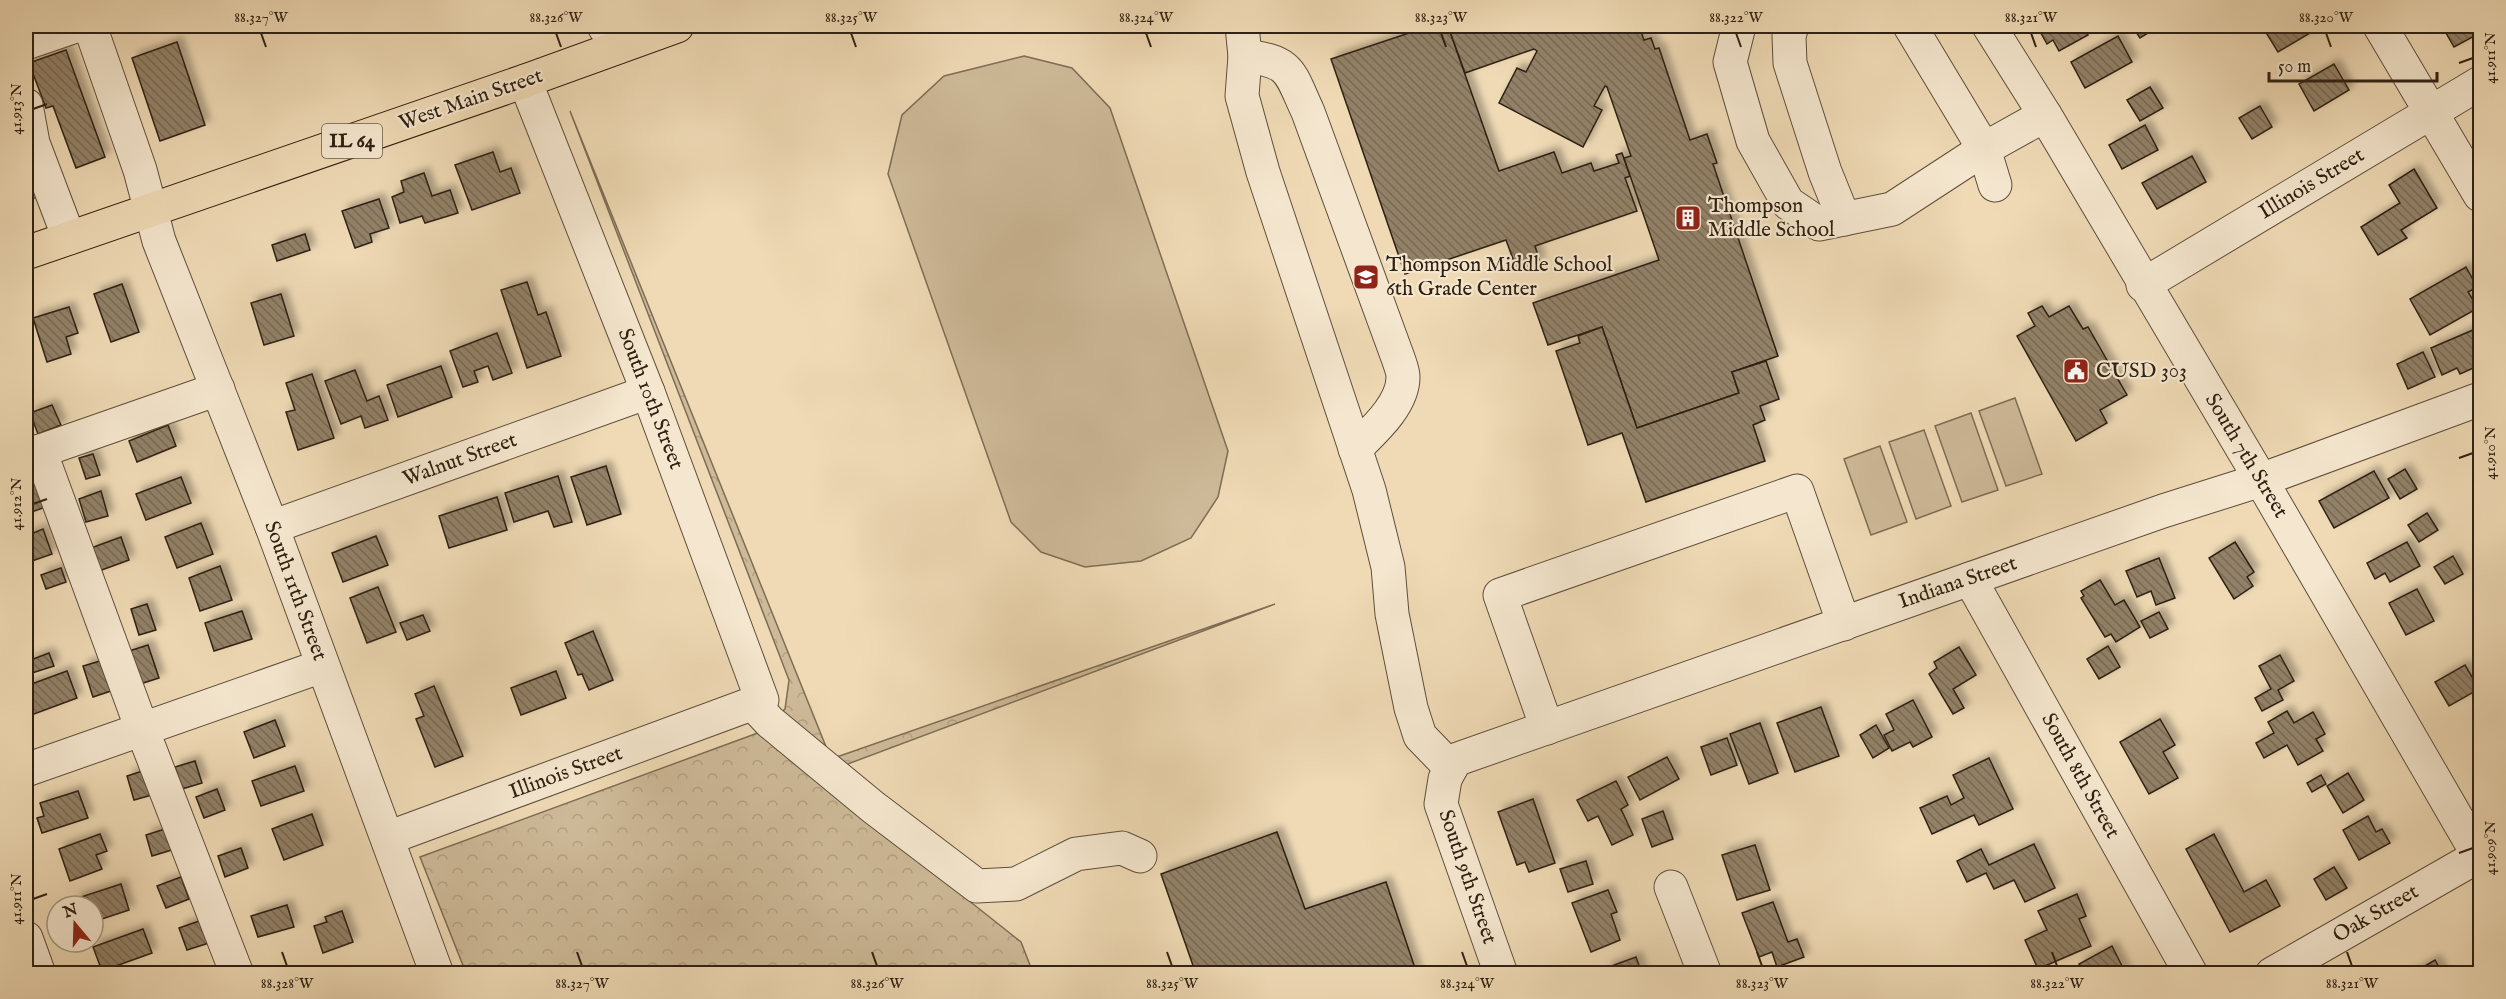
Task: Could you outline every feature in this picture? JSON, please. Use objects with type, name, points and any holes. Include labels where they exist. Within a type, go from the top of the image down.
[{"type":"main road","name":"West Main Street","points":[[26,253],[525,81],[611,36],[677,26]]},
{"type":"street","points":[[26,44],[76,26]]},
{"type":"street","name":"South 11th Street","points":[[90,26],[140,170],[159,241],[272,527],[437,974]]},
{"type":"street","points":[[1739,26],[1730,62],[1753,141],[1788,203],[1819,224],[1892,209],[1984,149],[2045,116]]},
{"type":"street","points":[[1792,26],[1789,36],[1790,63],[1825,172],[1844,219]]},
{"type":"street","points":[[1910,26],[1984,149],[1995,185]]},
{"type":"street","name":"South 7th Street","points":[[1989,26],[2045,116],[2480,856]]},
{"type":"street","points":[[2380,26],[2481,195]]},
{"type":"street","points":[[1355,449],[1384,418],[1400,393],[1403,377],[1398,358],[1308,112],[1294,83],[1287,70],[1277,61],[1243,41],[1242,96],[1263,172],[1355,449],[1369,490],[1388,567],[1392,614],[1411,708],[1420,736],[1448,773]]},
{"type":"street","name":"South 10th Street","points":[[525,81],[648,392],[762,700],[748,705]]},
{"type":"street","name":"Illinois Street","points":[[2144,285],[2481,83]]},
{"type":"street","points":[[26,105],[33,142],[69,238]]},
{"type":"street","points":[[218,389],[33,453],[237,974]]},
{"type":"street","name":"Walnut Street","points":[[272,527],[648,392]]},
{"type":"street","name":"Indiana Street","points":[[1448,773],[1455,760],[2163,511],[2260,480],[2481,399]]},
{"type":"street","points":[[1547,728],[1500,595],[1753,506],[1797,491],[1844,624]]},
{"type":"street","name":"South 8th Street","points":[[1970,579],[2191,974]]},
{"type":"street","points":[[26,770],[322,666]]},
{"type":"street","points":[[748,705],[873,807],[978,886],[1016,884],[1076,854],[1122,848],[1140,856]]},
{"type":"street","name":"Illinois Street","points":[[388,838],[748,705]]},
{"type":"street","name":"South 9th Street","points":[[1448,773],[1441,804],[1501,974]]},
{"type":"street","name":"Oak Street","points":[[2272,974],[2480,856]]},
{"type":"street","points":[[1671,887],[1704,974]]},
{"type":"street","points":[[26,938],[39,974]]},
{"type":"green space","points":[[1024,56],[1072,68],[1110,108],[1228,451],[1218,497],[1191,538],[1141,561],[1085,567],[1041,552],[1011,522],[888,174],[902,115],[944,76]]},
{"type":"green space","points":[[570,111],[831,759],[1275,604],[813,777],[1021,942],[1033,973],[466,973],[420,857],[755,734],[785,709],[789,680]]},
{"type":"green space","points":[[2015,398],[2042,474],[2006,486],[1979,411]]},
{"type":"green space","points":[[1971,413],[1998,490],[1962,502],[1935,426]]},
{"type":"green space","points":[[1924,430],[1951,506],[1916,519],[1889,442]]},
{"type":"green space","points":[[1880,446],[1907,522],[1871,535],[1844,459]]},
{"type":"building","points":[[1430,26],[1448,26],[1499,171],[1554,152],[1562,173],[1591,163],[1594,171],[1619,163],[1616,155],[1622,153],[1630,176],[1625,178],[1637,211],[1535,246],[1540,262],[1517,270],[1506,240],[1405,274],[1331,59]]},
{"type":"building","name":"Thompson Middle School","points":[[1448,26],[1639,26],[1644,40],[1651,38],[1655,49],[1659,48],[1690,140],[1707,134],[1717,163],[1713,164],[1778,356],[1732,372],[1739,393],[1637,428],[1602,327],[1548,345],[1533,303],[1659,260],[1624,158],[1631,156],[1607,87],[1605,86],[1594,106],[1602,110],[1583,147],[1499,103],[1517,68],[1526,72],[1537,51],[1534,49],[1465,73]]},
{"type":"building","points":[[2037,26],[2083,26],[2088,35],[2059,51],[2053,40],[2047,44]]},
{"type":"building","points":[[2132,26],[2159,26],[2140,38]]},
{"type":"building","points":[[2262,26],[2319,26],[2320,27],[2278,52]]},
{"type":"building","points":[[2442,26],[2476,26],[2480,33],[2454,47]]},
{"type":"building","points":[[2118,36],[2132,62],[2085,88],[2071,62]]},
{"type":"building","points":[[177,42],[205,125],[160,141],[132,58]]},
{"type":"building","points":[[66,50],[105,157],[76,168],[53,106],[46,108],[29,63]]},
{"type":"building","points":[[2334,64],[2349,90],[2314,111],[2299,84]]},
{"type":"building","points":[[2150,87],[2163,108],[2140,121],[2127,100]]},
{"type":"building","points":[[2260,106],[2272,127],[2252,139],[2239,118]]},
{"type":"building","points":[[2145,125],[2158,150],[2122,169],[2109,145]]},
{"type":"building","points":[[493,152],[500,172],[511,168],[520,193],[472,210],[455,165]]},
{"type":"building","points":[[2192,156],[2206,182],[2157,209],[2142,183]]},
{"type":"building","points":[[2414,169],[2437,208],[2401,230],[2407,238],[2378,255],[2361,227],[2400,203],[2389,185]]},
{"type":"building","points":[[424,173],[432,196],[450,190],[458,213],[425,223],[422,216],[400,223],[392,197],[404,192],[401,181]]},
{"type":"building","points":[[26,175],[34,198],[26,201]]},
{"type":"building","points":[[379,199],[389,228],[370,234],[372,242],[355,248],[342,211]]},
{"type":"building","points":[[305,234],[310,250],[277,261],[272,245]]},
{"type":"building","points":[[2466,267],[2477,287],[2468,292],[2478,308],[2430,335],[2410,299]]},
{"type":"building","points":[[527,282],[538,315],[546,312],[561,356],[527,368],[501,290]]},
{"type":"building","points":[[122,284],[139,332],[111,342],[94,294]]},
{"type":"building","points":[[281,294],[294,336],[264,345],[251,303]]},
{"type":"building","points":[[2042,306],[2049,317],[2069,306],[2083,329],[2088,327],[2127,395],[2100,410],[2107,423],[2076,441],[2017,336],[2035,326],[2028,313]]},
{"type":"building","points":[[69,307],[78,333],[66,337],[71,354],[47,362],[33,318]]},
{"type":"building","points":[[1602,327],[1637,428],[1739,393],[1732,372],[1766,361],[1779,399],[1760,406],[1765,420],[1753,425],[1765,461],[1646,502],[1622,433],[1588,445],[1556,351],[1580,343],[1578,336]]},
{"type":"building","points":[[2480,327],[2480,365],[2460,374],[2457,368],[2442,375],[2431,348]]},
{"type":"building","points":[[497,333],[512,373],[493,380],[488,366],[474,371],[478,382],[463,387],[450,351]]},
{"type":"building","points":[[2423,352],[2435,377],[2408,389],[2397,364]]},
{"type":"building","points":[[441,366],[452,397],[398,417],[387,385]]},
{"type":"building","points":[[355,370],[367,401],[379,396],[388,420],[365,428],[361,416],[341,424],[325,381]]},
{"type":"building","points":[[312,374],[334,438],[298,450],[286,412],[295,410],[286,383]]},
{"type":"building","points":[[52,405],[61,425],[38,434],[30,413]]},
{"type":"building","points":[[168,425],[176,446],[137,462],[129,441]]},
{"type":"building","points":[[93,454],[100,475],[86,479],[79,458]]},
{"type":"building","points":[[606,466],[621,514],[587,525],[571,477]]},
{"type":"building","points":[[2405,469],[2417,489],[2400,499],[2388,479]]},
{"type":"building","points":[[42,470],[54,504],[26,514],[26,490],[29,488],[26,475]]},
{"type":"building","points":[[2374,471],[2389,498],[2334,528],[2319,501]]},
{"type":"building","points":[[558,476],[572,522],[554,527],[548,511],[514,522],[505,493]]},
{"type":"building","points":[[181,477],[191,503],[146,520],[136,494]]},
{"type":"building","points":[[101,491],[108,516],[86,522],[79,499]]},
{"type":"building","points":[[497,497],[507,530],[449,548],[439,516]]},
{"type":"building","points":[[2427,513],[2438,530],[2419,542],[2408,525]]},
{"type":"building","points":[[201,523],[213,554],[177,568],[165,537]]},
{"type":"building","points":[[43,529],[52,554],[29,562],[26,554],[26,536]]},
{"type":"building","points":[[376,536],[388,565],[343,582],[332,553]]},
{"type":"building","points":[[121,537],[129,560],[99,571],[91,548]]},
{"type":"building","points":[[2235,542],[2254,572],[2247,577],[2253,586],[2234,599],[2209,558]]},
{"type":"building","points":[[2407,542],[2420,566],[2390,582],[2385,573],[2375,579],[2367,563]]},
{"type":"building","points":[[2453,556],[2463,574],[2445,584],[2434,567]]},
{"type":"building","points":[[2159,558],[2175,598],[2156,605],[2151,591],[2137,597],[2126,571]]},
{"type":"building","points":[[220,566],[232,600],[200,611],[189,578]]},
{"type":"building","points":[[61,568],[66,582],[46,589],[41,575]]},
{"type":"building","points":[[2100,580],[2115,605],[2124,600],[2140,627],[2116,642],[2111,634],[2105,637],[2081,598],[2084,596],[2081,591]]},
{"type":"building","points":[[378,587],[396,632],[367,643],[350,598]]},
{"type":"building","points":[[2417,589],[2434,621],[2406,635],[2389,603]]},
{"type":"building","points":[[147,604],[156,630],[139,635],[131,609]]},
{"type":"building","points":[[242,611],[252,639],[214,651],[205,623]]},
{"type":"building","points":[[2159,612],[2168,629],[2150,638],[2141,621]]},
{"type":"building","points":[[423,615],[430,631],[407,640],[400,623]]},
{"type":"building","points":[[593,631],[613,680],[589,690],[582,674],[578,675],[565,643]]},
{"type":"building","points":[[148,645],[159,678],[137,685],[126,652]]},
{"type":"building","points":[[2108,646],[2120,667],[2099,679],[2087,659]]},
{"type":"building","points":[[1959,647],[1976,675],[1953,689],[1964,708],[1953,714],[1929,674],[1937,668],[1934,662]]},
{"type":"building","points":[[49,653],[54,666],[32,673],[28,661]]},
{"type":"building","points":[[2280,655],[2294,681],[2278,690],[2283,700],[2262,711],[2255,698],[2271,689],[2259,666]]},
{"type":"building","points":[[107,659],[117,689],[93,697],[83,666]]},
{"type":"building","points":[[2465,665],[2479,689],[2449,706],[2435,682]]},
{"type":"building","points":[[67,671],[77,698],[26,717],[26,686]]},
{"type":"building","points":[[556,671],[566,698],[521,715],[511,688]]},
{"type":"building","points":[[434,686],[463,756],[435,767],[416,719],[424,716],[415,694]]},
{"type":"building","points":[[1913,700],[1932,737],[1913,747],[1910,742],[1892,751],[1884,735],[1894,730],[1886,714]]},
{"type":"building","points":[[1821,707],[1839,756],[1795,772],[1777,723]]},
{"type":"building","points":[[2287,711],[2294,723],[2313,712],[2325,734],[2316,739],[2323,751],[2298,765],[2287,745],[2264,758],[2256,743],[2274,733],[2268,722]]},
{"type":"building","points":[[2160,719],[2175,745],[2163,752],[2178,778],[2149,794],[2120,742]]},
{"type":"building","points":[[275,720],[285,746],[254,758],[244,732]]},
{"type":"building","points":[[1760,723],[1778,773],[1749,784],[1730,734]]},
{"type":"building","points":[[1876,725],[1889,748],[1873,758],[1860,735]]},
{"type":"building","points":[[1727,738],[1737,765],[1711,775],[1701,747]]},
{"type":"building","points":[[1667,757],[1679,779],[1640,800],[1628,777]]},
{"type":"building","points":[[1989,758],[2013,809],[1979,825],[1974,815],[1932,834],[1920,808],[1947,796],[1951,805],[1964,798],[1953,775]]},
{"type":"building","points":[[195,761],[202,783],[182,789],[175,767]]},
{"type":"building","points":[[295,766],[304,791],[261,806],[252,781]]},
{"type":"building","points":[[152,768],[159,793],[134,800],[127,776]]},
{"type":"building","points":[[2348,773],[2364,800],[2343,813],[2327,786]]},
{"type":"building","points":[[2321,775],[2326,784],[2312,792],[2307,783]]},
{"type":"building","points":[[1616,781],[1628,805],[1621,809],[1633,835],[1612,845],[1598,816],[1588,821],[1577,800]]},
{"type":"building","points":[[217,789],[225,810],[204,818],[196,797]]},
{"type":"building","points":[[78,791],[88,818],[42,833],[37,818],[44,816],[40,803]]},
{"type":"building","points":[[1533,799],[1555,863],[1529,872],[1525,862],[1517,865],[1498,812]]},
{"type":"building","points":[[1663,811],[1673,839],[1652,847],[1642,819]]},
{"type":"building","points":[[312,814],[323,845],[284,860],[272,829]]},
{"type":"building","points":[[2368,816],[2376,832],[2382,829],[2390,843],[2359,860],[2343,830]]},
{"type":"building","points":[[168,828],[175,849],[152,856],[146,835]]},
{"type":"building","points":[[1277,832],[1305,909],[1386,882],[1417,974],[1196,974],[1161,874]]},
{"type":"building","points":[[100,834],[107,851],[96,855],[102,869],[70,881],[59,849]]},
{"type":"building","points":[[2214,834],[2244,892],[2266,880],[2280,906],[2230,932],[2186,849]]},
{"type":"building","points":[[2034,844],[2055,888],[2025,902],[2014,880],[1994,889],[1986,873],[1967,882],[1957,861],[1981,849],[1989,865]]},
{"type":"building","points":[[1755,845],[1770,890],[1737,900],[1722,855]]},
{"type":"building","points":[[241,848],[248,868],[225,877],[218,856]]},
{"type":"building","points":[[1586,861],[1593,884],[1568,892],[1560,869]]},
{"type":"building","points":[[2334,867],[2347,888],[2326,900],[2314,879]]},
{"type":"building","points":[[181,877],[189,899],[166,908],[157,886]]},
{"type":"building","points":[[121,884],[129,910],[105,918],[105,894],[90,894]]},
{"type":"building","points":[[1608,890],[1617,912],[1611,914],[1620,940],[1591,952],[1572,903]]},
{"type":"building","points":[[2077,894],[2086,916],[2079,919],[2091,946],[2038,969],[2025,940],[2047,930],[2038,911]]},
{"type":"building","points":[[1773,902],[1788,942],[1797,939],[1804,957],[1777,967],[1772,952],[1759,957],[1742,913]]},
{"type":"building","points":[[287,905],[294,927],[258,937],[251,916]]},
{"type":"building","points":[[342,911],[353,942],[323,953],[314,926],[327,922],[325,917]]},
{"type":"building","points":[[205,919],[212,942],[187,950],[179,928]]},
{"type":"building","points":[[143,929],[152,953],[102,971],[96,954],[105,954],[105,943]]},
{"type":"building","points":[[2112,946],[2126,974],[2084,974],[2079,964]]},
{"type":"building","points":[[1636,957],[1642,974],[1608,974],[1606,968]]},
{"type":"building","points":[[2435,960],[2443,974],[2411,974]]},
{"type":"place","name":"Thompson Middle School","points":[[1688,218]]},
{"type":"place","name":"Thompson Middle School 6th Grade Center","points":[[1366,277]]},
{"type":"place","name":"CUSD 303","points":[[2076,371]]}]
